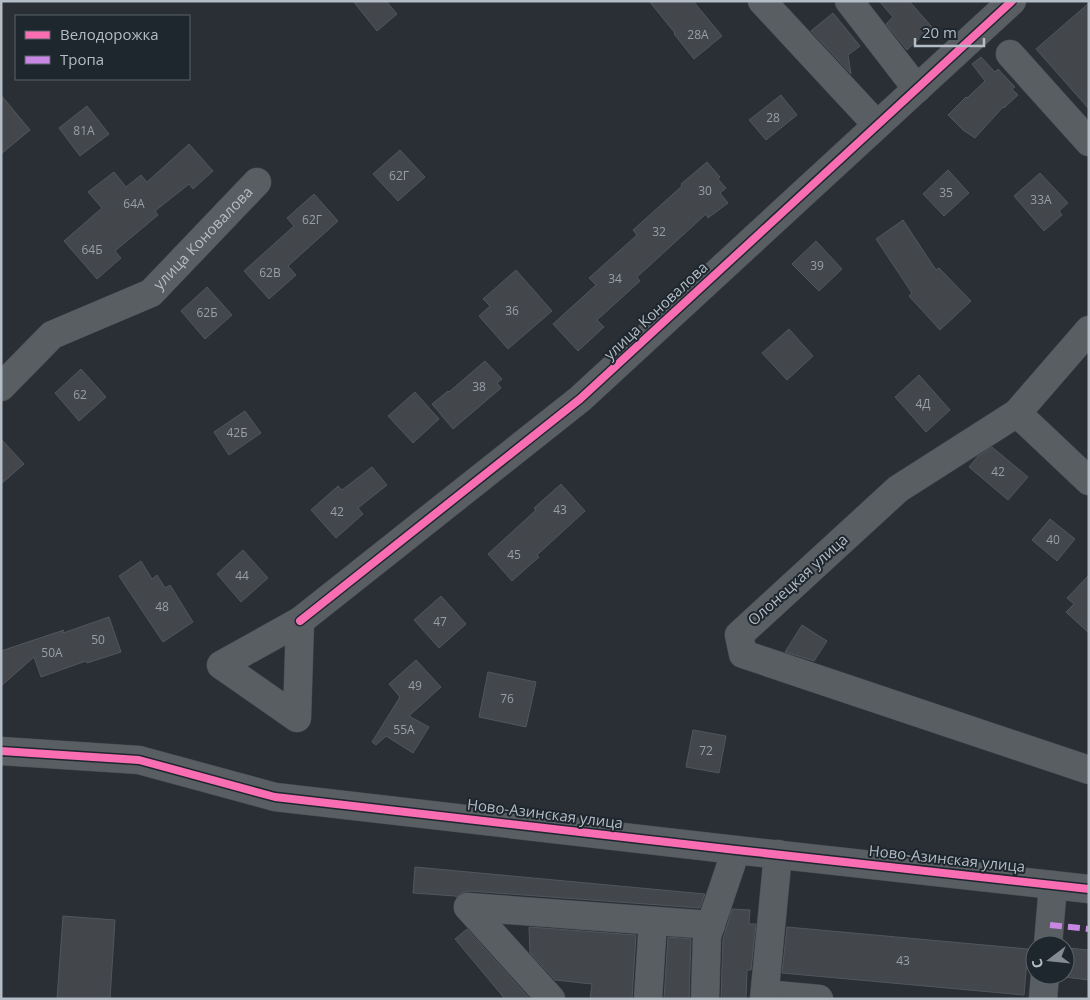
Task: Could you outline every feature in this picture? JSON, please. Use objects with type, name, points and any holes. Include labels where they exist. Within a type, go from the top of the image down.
[{"type":"street","points":[[762,1],[877,126]]},
{"type":"street","points":[[849,1],[917,89]]},
{"type":"street","name":"улица Коновалова","points":[[300,621],[580,399],[1012,1]]},
{"type":"street","points":[[1010,54],[1089,142]]},
{"type":"street","name":"улица Коновалова","points":[[1,387],[52,335],[151,293],[257,182]]},
{"type":"street","points":[[1089,330],[1017,413],[1089,481]]},
{"type":"street","name":"Олонецкая улица","points":[[1017,413],[898,489],[739,635],[742,654],[1089,770]]},
{"type":"street","name":"Ново-Азинская улица","points":[[1,751],[139,760],[275,797],[1089,889]]},
{"type":"street","points":[[704,999],[708,936],[736,850]]},
{"type":"street","points":[[778,854],[765,996],[819,999]]},
{"type":"street","points":[[1049,935],[1053,885]]},
{"type":"street","points":[[550,999],[468,907],[711,925]]},
{"type":"street","points":[[648,999],[653,921]]},
{"type":"street","points":[[1043,999],[1044,985]]},
{"type":"building","points":[[353,1],[386,1],[397,14],[377,31]]},
{"type":"building","points":[[649,1],[693,1],[722,36],[694,59]]},
{"type":"building","points":[[879,1],[909,1],[932,27],[907,50],[886,24],[893,17]]},
{"type":"building","points":[[1089,3],[1089,109],[1036,49]]},
{"type":"building","points":[[833,13],[860,46],[848,55],[851,74],[811,31]]},
{"type":"building","points":[[981,57],[995,72],[998,69],[1015,87],[1012,89],[1018,95],[1003,107],[975,138],[963,130],[948,115],[985,81],[972,64]]},
{"type":"building","points":[[1,95],[30,130],[1,154]]},
{"type":"building","points":[[781,95],[797,115],[766,140],[749,120]]},
{"type":"building","points":[[87,106],[109,134],[80,156],[59,128]]},
{"type":"building","points":[[189,144],[213,171],[193,189],[189,184],[155,211],[158,215],[115,251],[121,258],[97,279],[64,241],[102,208],[88,192],[114,172],[126,187],[141,175],[147,182]]},
{"type":"building","points":[[400,150],[425,177],[398,201],[373,174]]},
{"type":"building","points":[[707,162],[720,177],[718,179],[726,188],[720,193],[728,203],[708,218],[706,214],[637,277],[640,281],[597,320],[604,327],[578,351],[553,324],[596,285],[589,278],[637,235],[633,230]]},
{"type":"building","points":[[948,170],[969,193],[944,216],[923,194]]},
{"type":"building","points":[[1040,173],[1068,203],[1059,211],[1062,215],[1044,231],[1014,196]]},
{"type":"building","points":[[314,194],[338,221],[288,266],[296,275],[269,299],[244,271],[294,226],[287,218]]},
{"type":"building","points":[[903,220],[936,270],[939,268],[971,301],[940,330],[909,296],[912,293],[876,239]]},
{"type":"building","points":[[816,241],[842,269],[819,291],[792,264]]},
{"type":"building","points":[[516,270],[552,311],[508,349],[479,316],[490,306],[483,299]]},
{"type":"building","points":[[207,287],[232,315],[205,339],[181,311]]},
{"type":"building","points":[[789,329],[813,356],[787,380],[762,353]]},
{"type":"building","points":[[485,361],[502,379],[497,383],[501,388],[453,429],[432,404]]},
{"type":"building","points":[[81,369],[106,397],[79,421],[55,393]]},
{"type":"building","points":[[919,375],[950,410],[926,432],[895,397]]},
{"type":"building","points":[[415,392],[439,419],[413,443],[388,416]]},
{"type":"building","points":[[245,411],[261,433],[229,455],[214,432]]},
{"type":"building","points":[[1,439],[24,464],[1,484]]},
{"type":"building","points":[[992,447],[1028,477],[1008,500],[969,467],[978,456]]},
{"type":"building","points":[[372,467],[387,485],[358,508],[363,514],[336,538],[311,510],[338,486],[342,490]]},
{"type":"building","points":[[561,484],[585,511],[512,581],[488,554]]},
{"type":"building","points":[[1050,519],[1075,539],[1057,561],[1032,540]]},
{"type":"building","points":[[243,550],[268,578],[241,602],[217,574]]},
{"type":"building","points":[[141,561],[152,579],[157,575],[165,588],[170,585],[193,622],[163,642],[119,576]]},
{"type":"building","points":[[1089,575],[1089,633],[1066,612],[1074,604],[1067,598]]},
{"type":"building","points":[[441,596],[466,624],[439,648],[414,620]]},
{"type":"building","points":[[109,617],[121,652],[87,663],[86,661],[41,677],[34,657],[1,686],[1,651]]},
{"type":"building","points":[[802,625],[827,641],[814,661],[785,652]]},
{"type":"building","points":[[416,660],[441,687],[409,716],[429,727],[413,753],[386,736],[376,745],[372,742],[400,697],[389,684]]},
{"type":"building","points":[[488,672],[536,682],[526,727],[479,717]]},
{"type":"building","points":[[693,730],[726,736],[719,773],[686,767]]},
{"type":"building","points":[[415,867],[705,894],[700,908],[469,891],[457,897],[413,893]]},
{"type":"building","points":[[732,909],[750,910],[749,924],[756,924],[751,970],[747,970],[746,999],[721,999],[723,939]]},
{"type":"building","points":[[63,916],[115,920],[110,999],[57,999]]},
{"type":"building","points":[[529,927],[636,935],[632,999],[590,999],[592,984],[555,980],[530,953]]},
{"type":"building","points":[[787,927],[1025,949],[1024,995],[782,973]]},
{"type":"building","points":[[467,929],[530,999],[505,999],[455,939]]},
{"type":"building","points":[[668,937],[691,939],[689,999],[664,999]]},
{"type":"building","points":[[1075,949],[1089,950],[1089,980],[1075,978]]},
{"type":"marked path","points":[[1050,925],[1089,929]]},
{"type":"cycle path","points":[[300,621],[580,399],[1012,1]]},
{"type":"cycle path","points":[[1,751],[139,760],[275,797],[1089,889]]}]
